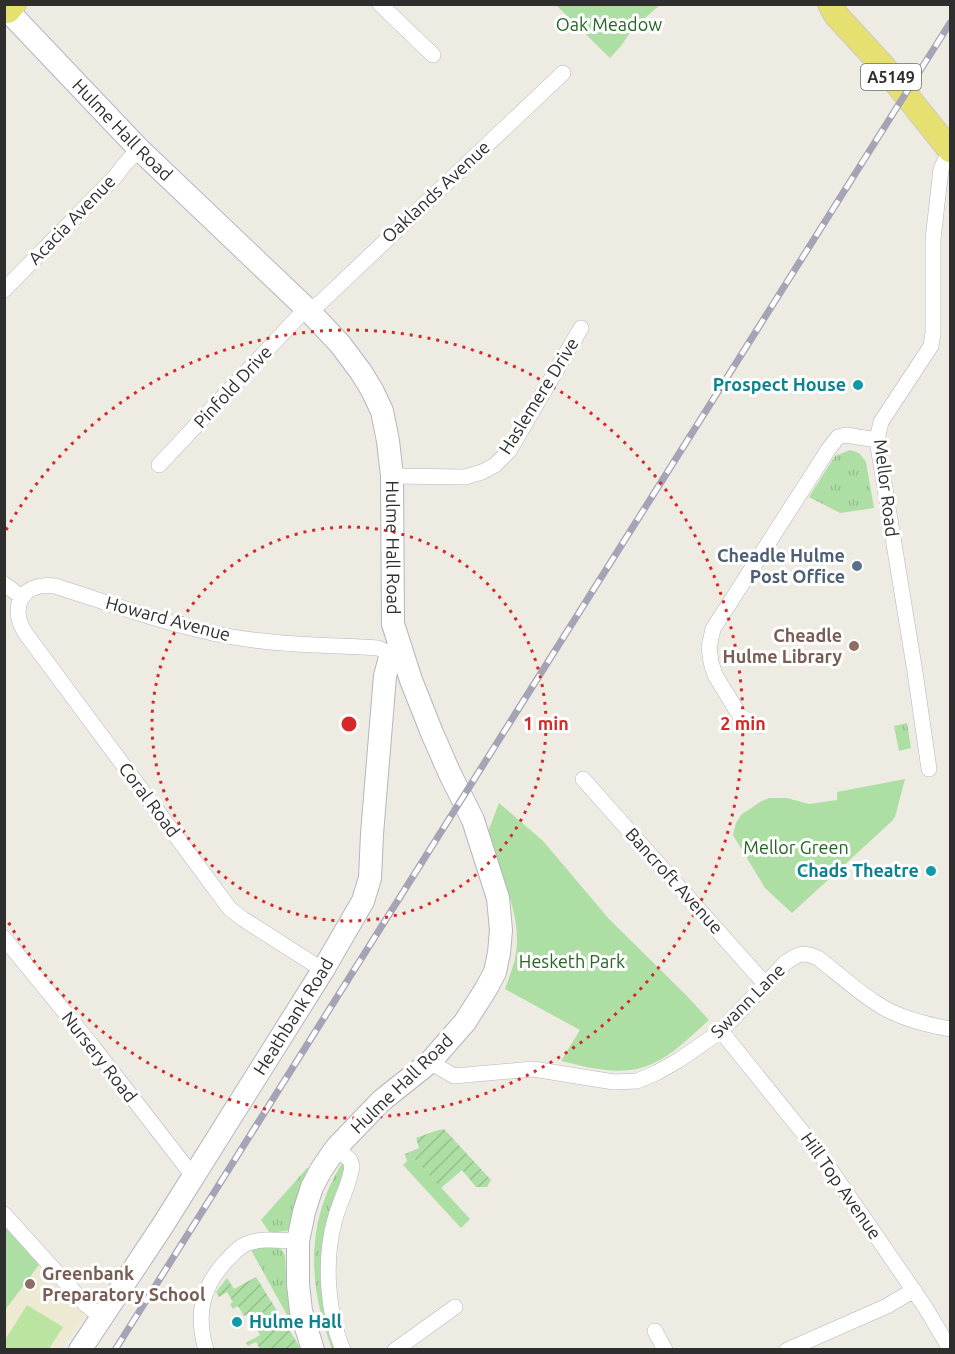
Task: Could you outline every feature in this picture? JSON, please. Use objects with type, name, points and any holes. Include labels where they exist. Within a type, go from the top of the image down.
[{"type":"main road","name":"A5149","points":[[830,4],[836,15],[882,65],[950,150]]},
{"type":"main road","name":"Hulme Hall Road","points":[[8,9],[131,157],[308,310],[340,344],[372,390],[382,411],[392,476],[393,624],[396,651],[450,774],[473,820],[498,898],[501,930],[495,972],[465,1022],[430,1062],[381,1101],[336,1148],[312,1187],[298,1241],[298,1284],[301,1311],[314,1350]]},
{"type":"main road","name":"Heathbank Road","points":[[80,1350],[323,970],[363,901],[369,883],[385,676],[396,651]]},
{"type":"street","points":[[380,4],[433,55]]},
{"type":"street","name":"Oaklands Avenue","points":[[308,310],[320,303],[563,73]]},
{"type":"street","name":"Mellor Road","points":[[929,769],[877,440],[880,422],[931,346],[933,239],[941,169],[950,150]]},
{"type":"street","name":"Acacia Avenue","points":[[4,290],[115,177],[131,157]]},
{"type":"street","name":"Pinfold Drive","points":[[159,465],[299,316],[308,310]]},
{"type":"street","name":"Haslemere Drive","points":[[392,476],[465,477],[495,465],[509,451],[581,328]]},
{"type":"street","points":[[759,726],[740,716],[715,675],[709,647],[713,629],[838,437],[846,435],[877,440]]},
{"type":"street","points":[[4,584],[22,597]]},
{"type":"street","name":"Howard Avenue","points":[[22,597],[39,585],[55,586],[198,630],[229,637],[396,651]]},
{"type":"street","name":"Coral Road","points":[[22,597],[18,604],[20,625],[230,909],[323,970]]},
{"type":"street","name":"Bancroft Avenue","points":[[583,779],[765,984]]},
{"type":"street","name":"Nursery Road","points":[[4,938],[193,1176]]},
{"type":"street","name":"Swann Lane","points":[[430,1062],[454,1076],[533,1069],[614,1082],[637,1081],[679,1060],[721,1031],[785,963],[802,954],[818,958],[877,1004],[926,1024],[951,1029]]},
{"type":"street","name":"Hill Top Avenue","points":[[721,1031],[817,1150],[914,1290],[951,1349]]},
{"type":"street","name":"Hulme Hall Road","points":[[336,1148],[350,1160],[352,1166],[333,1223],[328,1263],[333,1319],[343,1350]]},
{"type":"street","points":[[4,1214],[86,1305],[101,1317]]},
{"type":"street","points":[[206,1350],[201,1324],[203,1297],[222,1265],[236,1250],[259,1240],[298,1241]]},
{"type":"street","points":[[787,1350],[886,1306],[914,1290]]},
{"type":"street","points":[[395,1350],[455,1307]]},
{"type":"street","points":[[655,1331],[665,1350]]},
{"type":"shaded area","name":"Greenbank Preparatory School","points":[[4,1226],[71,1303],[85,1315],[61,1349],[5,1349]]},
{"type":"green space","name":"Oak Meadow","points":[[556,5],[660,5],[633,28],[610,58]]},
{"type":"green space","points":[[850,450],[859,453],[866,462],[874,508],[840,513],[809,497],[835,456]]},
{"type":"green space","points":[[907,723],[911,748],[899,751],[894,726]]},
{"type":"green space","name":"Mellor Green","points":[[905,779],[892,821],[792,913],[765,888],[733,835],[741,815],[769,798],[787,798],[809,804],[837,800],[837,792]]},
{"type":"green space","name":"Hesketh Park","points":[[499,803],[543,841],[609,919],[709,1020],[683,1044],[652,1064],[630,1070],[613,1071],[561,1061],[580,1030],[505,989],[516,953],[516,923],[513,908],[486,837]]},
{"type":"green space","points":[[444,1129],[491,1180],[487,1187],[476,1187],[462,1170],[441,1188],[414,1158],[407,1161],[405,1154],[419,1148],[416,1138]]},
{"type":"green space","points":[[414,1158],[470,1219],[461,1228],[403,1165]]},
{"type":"green space","points":[[342,1163],[344,1174],[325,1227],[321,1257],[337,1349],[332,1349],[318,1301],[314,1254],[321,1208]]},
{"type":"green space","points":[[307,1168],[310,1169],[297,1198],[288,1230],[270,1233],[261,1220]]},
{"type":"green space","points":[[4,1226],[39,1265],[5,1310],[4,1310]]},
{"type":"green space","points":[[277,1247],[285,1255],[289,1300],[295,1323],[292,1324],[251,1250]]},
{"type":"green space","points":[[256,1277],[301,1349],[260,1349],[256,1342],[248,1346],[246,1343],[260,1335],[250,1313],[244,1316],[238,1306],[233,1309],[230,1304],[233,1302],[227,1292],[219,1297],[216,1292],[227,1278],[234,1289]]},
{"type":"green space","points":[[27,1305],[63,1327],[49,1349],[5,1349],[5,1340]]},
{"type":"railway","points":[[115,1350],[950,23]]},
{"type":"place","name":"Prospect House","points":[[858,385]]},
{"type":"place","name":"Cheadle Hulme Post Office","points":[[857,566]]},
{"type":"place","name":"Cheadle Hulme Library","points":[[854,646]]},
{"type":"place","name":"Chads Theatre","points":[[931,871]]},
{"type":"place","name":"Greenbank Preparatory School","points":[[30,1284]]},
{"type":"place","name":"Hulme Hall","points":[[237,1322]]}]
